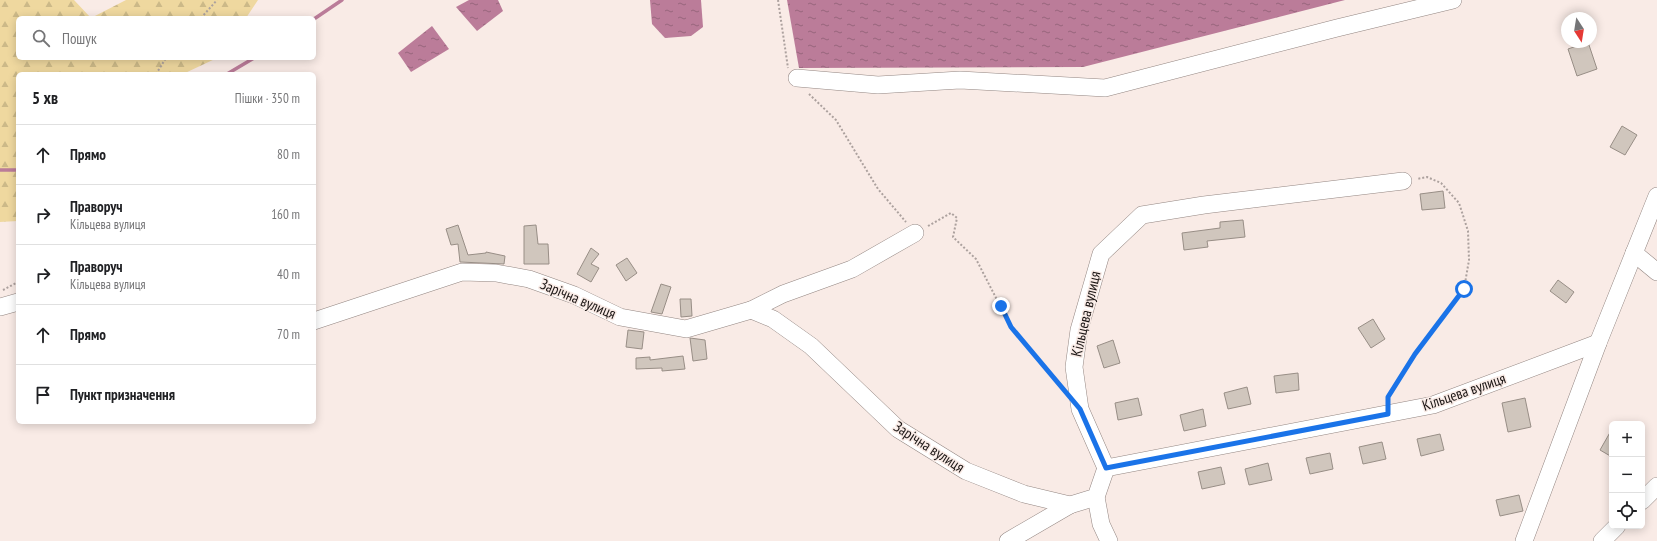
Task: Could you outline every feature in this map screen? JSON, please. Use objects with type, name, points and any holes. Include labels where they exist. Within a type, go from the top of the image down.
[{"type":"street","points":[[798,78],[878,85],[960,80],[1105,88],[1453,0]]},
{"type":"street","name":"Кільцева вулиця","points":[[1403,181],[1204,205],[1142,215],[1101,254],[1079,330],[1074,368],[1080,409],[1106,468],[1433,405],[1598,343]]},
{"type":"street","points":[[1524,541],[1598,343],[1657,196]]},
{"type":"street","name":"Зарічна вулиця","points":[[316,320],[462,272],[496,273],[530,279],[574,295],[620,317],[686,329],[751,310],[783,294],[852,269],[915,233]]},
{"type":"street","points":[[1634,253],[1655,268]]},
{"type":"street","points":[[0,307],[16,303]]},
{"type":"street","name":"Зарічна вулиця","points":[[751,310],[773,319],[811,346],[898,429],[966,471],[1024,494],[1070,506]]},
{"type":"street","points":[[1106,468],[1096,497],[1101,524],[1109,541]]},
{"type":"street","points":[[1645,498],[1657,486]]},
{"type":"street","points":[[1008,541],[1070,506],[1096,497]]},
{"type":"street","points":[[1602,541],[1614,529]]},
{"type":"path","points":[[203,16],[217,0]]},
{"type":"path","points":[[778,0],[789,76],[798,78],[801,86],[836,120],[878,189],[915,233],[951,213],[956,218],[953,238],[976,259],[1011,327],[1066,391]]},
{"type":"path","points":[[157,72],[165,60]]},
{"type":"path","points":[[1388,414],[1388,397],[1411,360],[1464,289],[1468,260],[1468,231],[1459,203],[1441,183],[1427,177],[1403,181]]},
{"type":"path","points":[[0,292],[16,283]]},
{"type":"green space","points":[[0,0],[74,0],[89,16],[16,16],[16,60],[213,60],[187,72],[16,72],[16,221],[0,222]]},
{"type":"green space","points":[[126,0],[258,0],[247,16],[95,16]]},
{"type":"water","points":[[469,0],[498,0],[503,11],[477,31],[456,7]]},
{"type":"water","points":[[650,0],[701,0],[703,27],[691,36],[665,38],[652,24]]},
{"type":"water","points":[[787,0],[1345,0],[1083,67],[799,68]]},
{"type":"water","points":[[432,26],[449,49],[411,72],[398,53]]},
{"type":"building","points":[[1590,48],[1597,69],[1577,76],[1568,49]]},
{"type":"building","points":[[1622,126],[1637,135],[1625,155],[1610,147]]},
{"type":"building","points":[[1443,191],[1445,208],[1422,210],[1420,194]]},
{"type":"building","points":[[1243,220],[1245,237],[1207,241],[1208,247],[1184,250],[1182,233],[1220,228],[1220,222]]},
{"type":"building","points":[[458,225],[468,255],[486,252],[505,256],[504,264],[460,262],[458,244],[451,245],[446,229]]},
{"type":"building","points":[[536,225],[538,244],[548,244],[549,264],[524,264],[524,226]]},
{"type":"building","points":[[591,248],[599,254],[591,264],[599,268],[591,282],[577,274]]},
{"type":"building","points":[[627,258],[637,273],[626,281],[616,265]]},
{"type":"building","points":[[1558,280],[1574,292],[1566,303],[1550,291]]},
{"type":"building","points":[[661,284],[671,287],[662,314],[651,312]]},
{"type":"building","points":[[680,299],[691,299],[692,316],[681,317]]},
{"type":"building","points":[[1373,319],[1385,339],[1371,348],[1358,328]]},
{"type":"building","points":[[628,330],[644,332],[642,349],[626,347]]},
{"type":"building","points":[[690,338],[705,340],[707,359],[693,361]]},
{"type":"building","points":[[1113,340],[1120,363],[1104,368],[1097,346]]},
{"type":"building","points":[[683,356],[685,369],[662,371],[662,368],[636,369],[636,358],[650,357],[650,360]]},
{"type":"building","points":[[1298,373],[1299,390],[1276,393],[1274,376]]},
{"type":"building","points":[[1247,387],[1251,404],[1228,409],[1224,393]]},
{"type":"building","points":[[1138,398],[1142,415],[1118,420],[1115,403]]},
{"type":"building","points":[[1525,398],[1531,427],[1508,432],[1502,403]]},
{"type":"building","points":[[1203,409],[1206,426],[1184,431],[1180,415]]},
{"type":"building","points":[[1440,434],[1444,450],[1421,456],[1417,439]]},
{"type":"building","points":[[1609,434],[1609,455],[1600,450]]},
{"type":"building","points":[[1382,442],[1386,459],[1363,464],[1359,447]]},
{"type":"building","points":[[1330,453],[1333,469],[1310,474],[1306,458]]},
{"type":"building","points":[[1268,463],[1272,480],[1249,485],[1245,469]]},
{"type":"building","points":[[1221,467],[1225,484],[1202,489],[1198,472]]},
{"type":"building","points":[[1519,495],[1523,511],[1500,516],[1496,500]]},
{"type":"waterway","points":[[316,18],[342,0]]},
{"type":"waterway","points":[[230,72],[251,60]]},
{"type":"waterway","points":[[0,170],[16,170]]},
{"type":"route","points":[[1001,306],[1011,327],[1080,409],[1106,468],[1388,414],[1388,397],[1415,354],[1464,289]]}]
